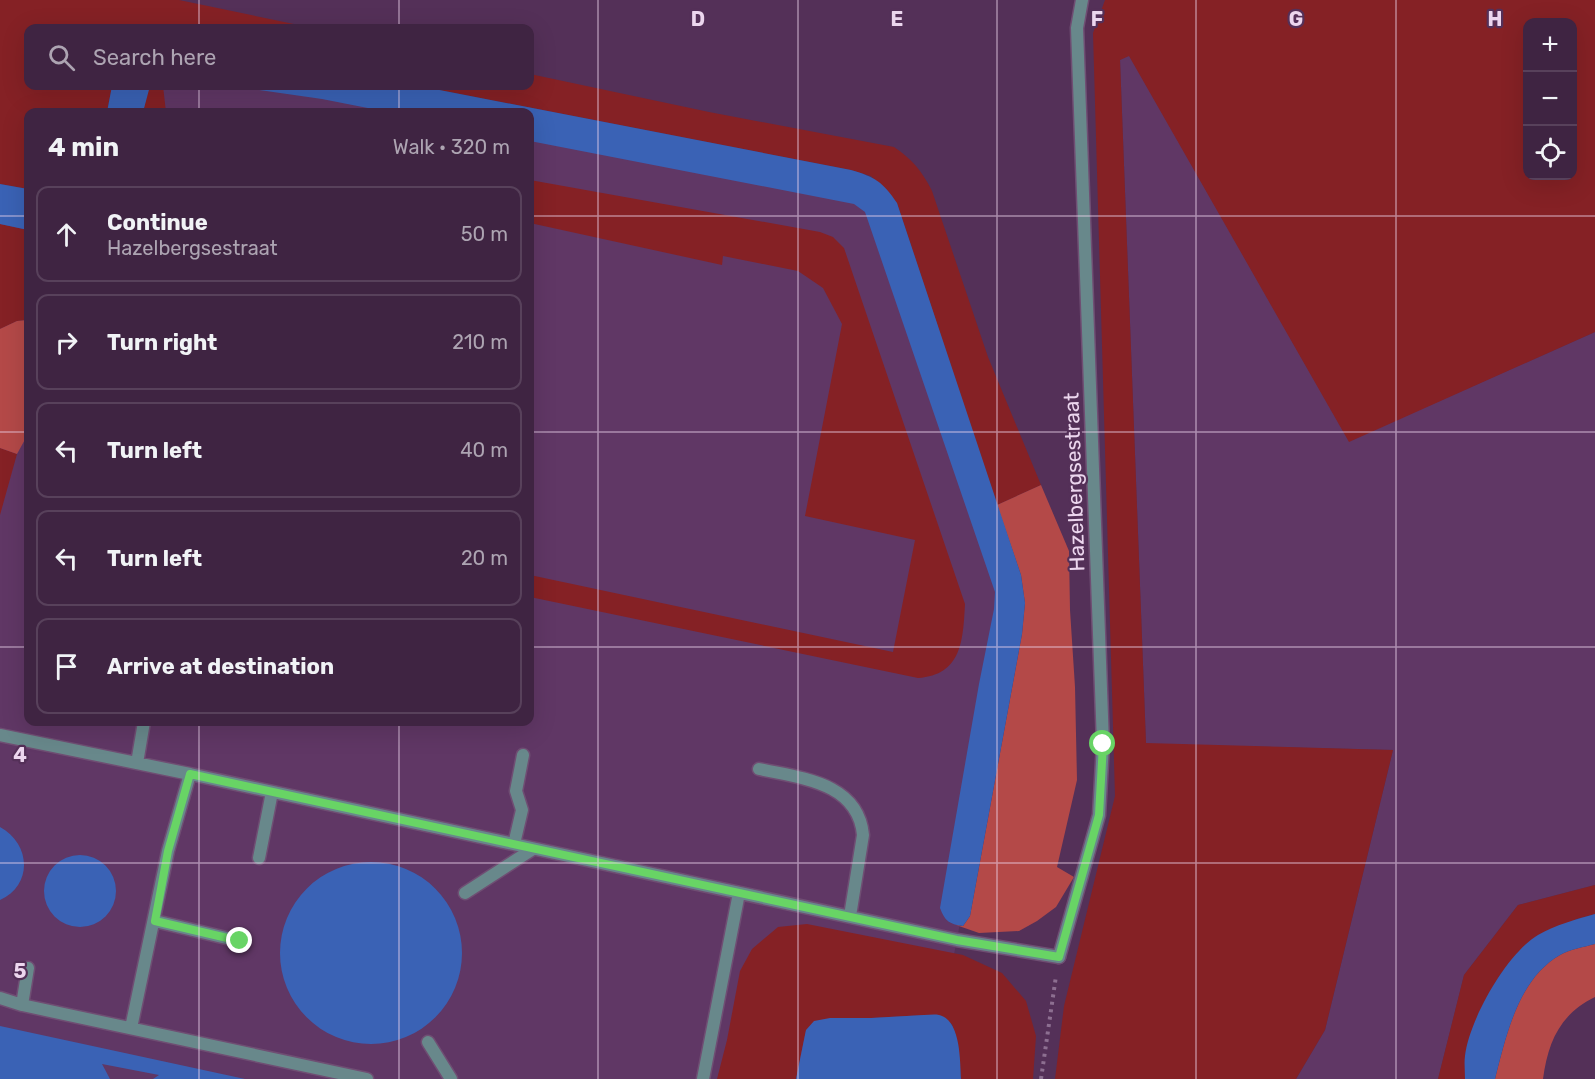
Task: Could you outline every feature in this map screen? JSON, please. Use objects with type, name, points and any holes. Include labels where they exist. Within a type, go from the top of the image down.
[{"type":"street","name":"Hazelbergsestraat","points":[[1059,957],[1099,815],[1103,744],[1077,27],[1082,0]]},
{"type":"street","points":[[137,763],[143,726]]},
{"type":"street","points":[[0,735],[957,940],[1059,957]]},
{"type":"street","points":[[514,844],[522,810],[516,791],[523,755]]},
{"type":"street","points":[[759,769],[821,784],[846,798],[855,809],[861,822],[863,835],[850,916]]},
{"type":"street","points":[[131,1028],[168,851],[190,774]]},
{"type":"street","points":[[259,858],[272,792]]},
{"type":"street","points":[[465,893],[533,849]]},
{"type":"street","points":[[702,1079],[739,893]]},
{"type":"street","points":[[155,921],[240,941]]},
{"type":"street","points":[[22,1005],[28,968]]},
{"type":"street","points":[[0,998],[22,1005],[367,1079]]},
{"type":"street","points":[[428,1042],[451,1079]]},
{"type":"path","points":[[1041,1079],[1059,957]]},
{"type":"shaded area","points":[[0,0],[179,0],[294,24],[24,24],[24,90],[111,90],[108,108],[24,108],[24,188],[0,184]]},
{"type":"shaded area","points":[[1105,0],[1595,0],[1595,332],[1349,442],[1129,56],[1120,60],[1146,743],[1393,750],[1325,1030],[1296,1079],[1055,1079],[1064,1006],[1115,796],[1093,33]]},
{"type":"shaded area","points":[[1129,55],[1349,441],[1595,332],[1595,885],[1518,905],[1464,975],[1438,1079],[1296,1079],[1325,1030],[1393,750],[1146,744],[1120,60]]},
{"type":"shaded area","points":[[534,75],[709,112],[894,147],[920,171],[932,191],[988,357],[1041,485],[997,505],[897,203],[871,176],[851,170],[440,90],[534,90]]},
{"type":"shaded area","points":[[130,90],[356,90],[449,108],[126,108]]},
{"type":"shaded area","points":[[148,90],[163,90],[166,108],[144,108]]},
{"type":"shaded area","points":[[534,126],[878,195],[1015,601],[957,940],[941,1015],[944,1079],[0,1079],[0,203],[24,208],[24,726],[534,726]]},
{"type":"shaded area","points":[[534,181],[820,232],[833,237],[844,248],[965,604],[961,642],[952,663],[944,670],[918,678],[534,598],[534,576],[893,652],[915,540],[805,516],[842,324],[823,288],[798,271],[723,256],[722,265],[534,224]]},
{"type":"shaded area","points":[[0,224],[24,229],[24,320],[0,329]]},
{"type":"shaded area","points":[[24,320],[24,441],[17,454],[0,448],[0,329]]},
{"type":"shaded area","points":[[0,448],[17,454],[0,515]]},
{"type":"shaded area","points":[[1041,485],[1069,551],[1077,780],[1057,867],[1074,877],[1056,907],[1037,921],[1019,931],[979,933],[956,925],[963,926],[970,916],[1022,634],[1025,603],[1021,575],[997,505]]},
{"type":"shaded area","points":[[1595,885],[1595,914],[1576,919],[1501,973],[1484,1003],[1471,1035],[1465,1055],[1465,1079],[1438,1079],[1464,975],[1518,905]]},
{"type":"shaded area","points":[[807,924],[963,955],[1002,973],[1026,1001],[1036,1036],[1033,1079],[961,1079],[958,1043],[952,1024],[924,1015],[871,1018],[806,1030],[796,1079],[717,1079],[740,971],[752,949],[778,927]]},
{"type":"shaded area","points":[[1595,944],[1595,997],[1573,1012],[1558,1030],[1548,1053],[1543,1079],[1495,1079],[1509,1027],[1524,993],[1534,978],[1560,955]]},
{"type":"water","points":[[111,90],[149,90],[144,108],[108,108]]},
{"type":"water","points":[[260,90],[440,90],[532,108],[368,108]]},
{"type":"water","points":[[534,108],[851,170],[866,175],[883,185],[897,203],[1021,575],[1025,603],[1022,634],[970,916],[963,926],[948,921],[940,908],[994,609],[995,592],[865,212],[854,204],[534,142]]},
{"type":"water","points":[[0,184],[24,188],[24,229],[0,224]]},
{"type":"water","points":[[0,827],[18,843],[24,864],[23,875],[18,885],[0,900]]},
{"type":"water","points":[[80,855],[94,858],[106,865],[113,877],[116,891],[113,905],[106,917],[94,924],[80,927],[66,924],[54,917],[47,905],[44,891],[47,877],[54,865],[66,858]]},
{"type":"water","points":[[371,862],[406,869],[422,877],[435,889],[447,902],[455,918],[462,953],[455,988],[447,1004],[435,1017],[422,1029],[406,1037],[371,1044],[336,1037],[320,1029],[307,1017],[295,1004],[287,988],[280,953],[287,918],[295,902],[307,889],[320,877],[336,869]]},
{"type":"water","points":[[1595,914],[1595,944],[1560,955],[1546,965],[1524,993],[1509,1027],[1495,1079],[1465,1079],[1465,1056],[1474,1024],[1491,989],[1514,956],[1526,944],[1545,931]]},
{"type":"water","points":[[939,1015],[946,1018],[952,1025],[958,1042],[961,1079],[796,1079],[806,1030],[814,1021],[830,1018]]},
{"type":"water","points":[[0,1026],[245,1079],[153,1079],[159,1075],[102,1064],[110,1079],[0,1079]]},
{"type":"route","points":[[240,941],[155,921],[168,851],[190,774],[957,940],[1059,957],[1099,815],[1103,744]]}]
